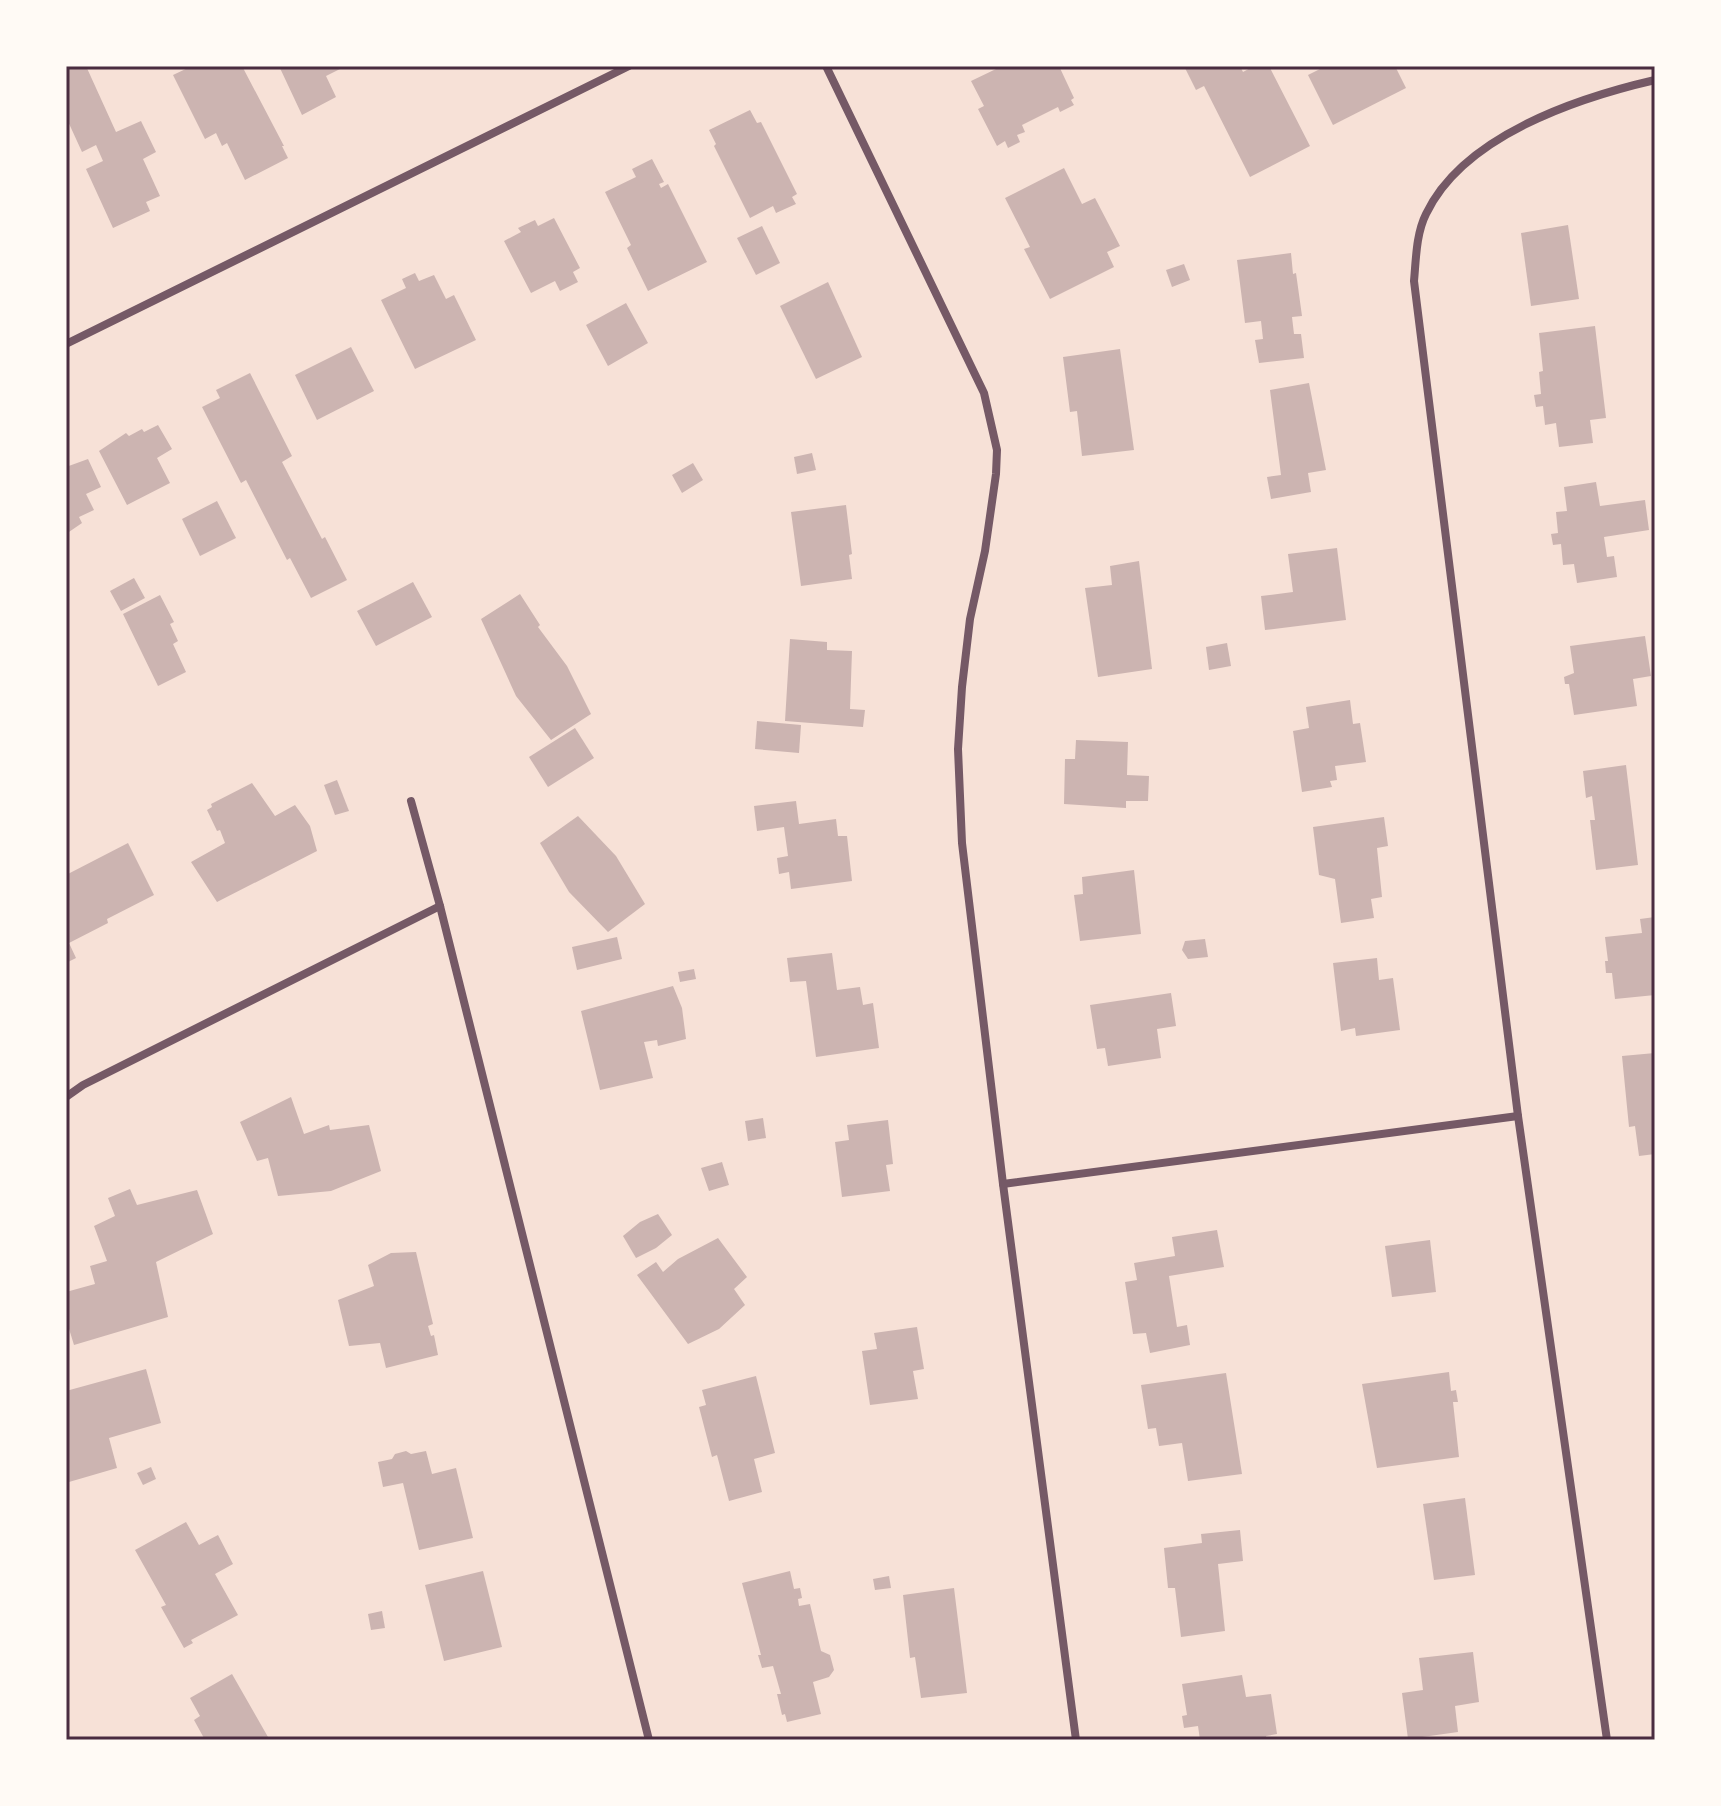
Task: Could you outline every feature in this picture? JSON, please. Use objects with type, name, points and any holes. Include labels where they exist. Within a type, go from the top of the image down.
[{"type":"street","points":[[66,344],[629,66]]},
{"type":"street","points":[[826,66],[984,393],[997,450],[992,510],[970,619],[962,687],[958,749],[962,843],[1076,1740]]},
{"type":"street","points":[[1607,1740],[1518,1116],[1414,281],[1425,215],[1448,179],[1504,138],[1560,108],[1655,80]]},
{"type":"street","points":[[411,801],[649,1740]]},
{"type":"street","points":[[66,1097],[83,1085],[440,906]]},
{"type":"street","points":[[1003,1184],[1518,1116]]},
{"type":"building","points":[[66,66],[86,66],[116,132],[141,121],[156,152],[143,159],[160,196],[146,202],[150,211],[113,228],[86,169],[103,161],[96,145],[82,152],[66,117]]},
{"type":"building","points":[[192,66],[242,66],[288,158],[245,180],[227,143],[222,146],[216,133],[205,139],[173,75]]},
{"type":"building","points":[[279,66],[346,66],[326,76],[336,97],[302,115]]},
{"type":"building","points":[[995,66],[1059,66],[1074,98],[1071,100],[1074,105],[1060,112],[1058,107],[1022,125],[1025,132],[1017,135],[1020,142],[1008,148],[1005,141],[997,146],[978,109],[984,106],[971,81],[996,69]]},
{"type":"building","points":[[1184,66],[1240,66],[1243,72],[1254,66],[1269,66],[1310,146],[1250,177],[1204,86],[1196,90]]},
{"type":"building","points":[[1326,66],[1395,66],[1406,88],[1333,125],[1308,75]]},
{"type":"building","points":[[750,110],[757,123],[761,122],[797,194],[792,197],[796,204],[776,213],[773,206],[750,218],[709,130]]},
{"type":"building","points":[[652,159],[664,182],[659,184],[661,188],[668,184],[707,262],[648,291],[627,248],[631,245],[605,192],[636,177],[632,169]]},
{"type":"building","points":[[1064,168],[1082,204],[1095,198],[1120,246],[1107,252],[1114,267],[1050,299],[1024,249],[1030,247],[1005,198]]},
{"type":"building","points":[[554,218],[580,268],[573,272],[578,282],[560,291],[555,281],[531,293],[504,241],[521,232],[518,228],[535,220],[538,226]]},
{"type":"building","points":[[1568,225],[1579,299],[1531,306],[1521,233]]},
{"type":"building","points":[[762,226],[780,263],[756,275],[737,238]]},
{"type":"building","points":[[1291,253],[1302,316],[1292,317],[1294,334],[1301,334],[1304,358],[1259,363],[1255,340],[1263,339],[1261,321],[1245,323],[1237,260]]},
{"type":"building","points":[[1184,264],[1190,280],[1172,287],[1166,270]]},
{"type":"building","points":[[415,273],[419,281],[434,275],[446,299],[454,295],[476,340],[415,369],[381,300],[406,288],[402,279]]},
{"type":"building","points":[[828,282],[862,357],[816,379],[780,306]]},
{"type":"building","points":[[626,303],[648,343],[608,366],[586,325]]},
{"type":"building","points":[[1595,326],[1606,418],[1590,420],[1593,443],[1559,447],[1556,423],[1545,425],[1543,406],[1536,407],[1534,395],[1541,394],[1539,372],[1543,371],[1539,333]]},
{"type":"building","points":[[351,347],[374,391],[317,420],[295,375]]},
{"type":"building","points":[[1120,349],[1134,450],[1082,456],[1077,411],[1070,412],[1063,357]]},
{"type":"building","points":[[250,373],[292,456],[282,462],[347,580],[311,598],[290,558],[287,560],[246,480],[241,483],[202,407],[220,398],[216,390]]},
{"type":"building","points":[[1309,383],[1326,470],[1308,473],[1311,492],[1271,499],[1267,477],[1281,475],[1270,390]]},
{"type":"building","points":[[158,425],[172,449],[157,458],[170,483],[127,505],[99,451],[126,433],[129,436]]},
{"type":"building","points":[[812,453],[816,470],[797,474],[794,457]]},
{"type":"building","points":[[88,459],[101,487],[86,494],[94,510],[79,517],[82,523],[66,534],[66,467]]},
{"type":"building","points":[[693,463],[703,480],[682,493],[672,475]]},
{"type":"building","points":[[1596,482],[1600,506],[1645,500],[1649,530],[1604,537],[1607,557],[1614,556],[1617,577],[1577,583],[1574,564],[1563,565],[1561,544],[1553,545],[1551,534],[1558,533],[1556,512],[1567,511],[1564,487]]},
{"type":"building","points":[[217,501],[236,538],[200,556],[182,519]]},
{"type":"building","points":[[846,505],[852,579],[801,586],[791,512]]},
{"type":"building","points":[[1337,548],[1346,620],[1265,630],[1261,596],[1293,592],[1288,554]]},
{"type":"building","points":[[1139,561],[1152,669],[1098,677],[1085,588],[1112,585],[1110,566]]},
{"type":"building","points":[[134,578],[145,598],[121,611],[110,591]]},
{"type":"building","points":[[413,582],[432,617],[376,646],[357,611]]},
{"type":"building","points":[[520,594],[540,625],[538,627],[567,666],[591,714],[551,740],[516,696],[481,619]]},
{"type":"building","points":[[160,595],[174,622],[170,624],[178,641],[173,644],[186,672],[158,686],[123,614]]},
{"type":"building","points":[[1645,636],[1651,676],[1633,679],[1637,706],[1574,715],[1569,684],[1565,684],[1564,677],[1574,673],[1570,646]]},
{"type":"building","points":[[790,639],[827,642],[827,650],[852,651],[850,709],[865,710],[863,727],[785,721]]},
{"type":"building","points":[[1227,643],[1231,666],[1209,670],[1206,647]]},
{"type":"building","points":[[1350,700],[1353,724],[1360,723],[1366,762],[1335,766],[1337,780],[1330,781],[1332,787],[1302,792],[1293,731],[1309,728],[1306,707]]},
{"type":"building","points":[[757,721],[801,725],[799,753],[755,749]]},
{"type":"building","points":[[575,728],[594,758],[548,787],[529,757]]},
{"type":"building","points":[[1076,740],[1128,742],[1127,775],[1149,776],[1148,801],[1126,801],[1126,808],[1064,804],[1065,759],[1075,759]]},
{"type":"building","points":[[1626,765],[1638,865],[1596,870],[1590,820],[1595,820],[1592,796],[1586,798],[1583,771]]},
{"type":"building","points":[[337,780],[349,811],[335,815],[324,785]]},
{"type":"building","points":[[252,783],[275,816],[295,805],[310,826],[317,851],[217,902],[191,862],[225,843],[207,810],[212,807],[211,804]]},
{"type":"building","points":[[796,801],[799,824],[836,819],[838,836],[847,836],[852,881],[791,889],[789,872],[779,874],[777,858],[788,856],[784,827],[757,831],[754,806]]},
{"type":"building","points":[[578,816],[616,856],[645,904],[608,932],[569,892],[540,843]]},
{"type":"building","points":[[1384,817],[1388,846],[1377,848],[1382,897],[1371,899],[1374,918],[1341,923],[1335,879],[1319,875],[1313,827]]},
{"type":"building","points":[[128,843],[154,895],[69,943],[76,958],[66,963],[66,875]]},
{"type":"building","points":[[1134,870],[1141,934],[1080,941],[1074,895],[1083,894],[1082,877]]},
{"type":"building","points":[[1655,917],[1655,995],[1615,999],[1612,973],[1606,973],[1605,937],[1642,933],[1640,919]]},
{"type":"building","points":[[617,937],[622,959],[577,970],[572,947]]},
{"type":"building","points":[[1205,939],[1208,957],[1188,959],[1182,950],[1185,941]]},
{"type":"building","points":[[832,953],[837,990],[860,987],[863,1005],[873,1003],[879,1048],[816,1057],[806,981],[790,982],[787,958]]},
{"type":"building","points":[[1377,958],[1379,980],[1393,978],[1400,1030],[1356,1036],[1355,1028],[1341,1031],[1333,963]]},
{"type":"building","points":[[694,969],[696,979],[680,982],[678,972]]},
{"type":"building","points":[[673,986],[682,1008],[686,1039],[658,1046],[657,1040],[644,1042],[653,1078],[600,1090],[581,1011]]},
{"type":"building","points":[[1171,993],[1176,1026],[1157,1029],[1161,1058],[1108,1066],[1105,1048],[1097,1049],[1090,1005]]},
{"type":"building","points":[[1655,1053],[1655,1154],[1639,1156],[1635,1126],[1629,1127],[1622,1056]]},
{"type":"building","points":[[291,1097],[304,1134],[329,1125],[330,1130],[369,1125],[381,1171],[331,1191],[278,1196],[268,1158],[257,1161],[240,1122]]},
{"type":"building","points":[[763,1118],[766,1138],[748,1141],[745,1121]]},
{"type":"building","points":[[888,1120],[893,1164],[886,1165],[890,1191],[842,1197],[835,1142],[849,1140],[847,1125]]},
{"type":"building","points":[[722,1162],[729,1185],[709,1191],[701,1168]]},
{"type":"building","points":[[130,1189],[137,1205],[197,1190],[213,1234],[156,1262],[168,1317],[74,1345],[66,1319],[66,1292],[95,1284],[90,1266],[107,1261],[94,1226],[115,1216],[108,1198]]},
{"type":"building","points":[[658,1214],[672,1235],[636,1258],[623,1236],[640,1222]]},
{"type":"building","points":[[1217,1230],[1224,1267],[1169,1276],[1177,1327],[1187,1325],[1190,1345],[1150,1353],[1146,1333],[1133,1334],[1125,1282],[1137,1280],[1134,1263],[1175,1256],[1172,1237]]},
{"type":"building","points":[[718,1238],[747,1277],[734,1289],[745,1305],[719,1329],[688,1344],[637,1275],[656,1262],[663,1272],[678,1259]]},
{"type":"building","points":[[1430,1240],[1436,1292],[1392,1297],[1385,1246]]},
{"type":"building","points":[[416,1252],[433,1324],[428,1326],[431,1336],[434,1335],[438,1355],[386,1368],[380,1343],[349,1346],[338,1300],[374,1286],[368,1265],[391,1253]]},
{"type":"building","points":[[917,1327],[924,1369],[913,1371],[918,1399],[870,1405],[862,1351],[877,1349],[874,1333]]},
{"type":"building","points":[[146,1369],[161,1423],[109,1438],[117,1468],[69,1482],[66,1471],[66,1391]]},
{"type":"building","points":[[1449,1372],[1451,1391],[1456,1390],[1458,1402],[1453,1402],[1459,1457],[1377,1468],[1362,1384]]},
{"type":"building","points":[[1226,1373],[1242,1474],[1188,1481],[1182,1443],[1159,1446],[1156,1428],[1148,1429],[1141,1385]]},
{"type":"building","points":[[756,1376],[775,1453],[754,1459],[762,1492],[729,1501],[717,1455],[712,1457],[699,1407],[706,1405],[702,1390]]},
{"type":"building","points":[[406,1451],[411,1454],[426,1451],[432,1474],[456,1468],[473,1538],[419,1550],[403,1483],[383,1487],[378,1462]]},
{"type":"building","points":[[151,1467],[156,1479],[143,1485],[137,1473]]},
{"type":"building","points":[[1465,1498],[1475,1575],[1434,1580],[1423,1504]]},
{"type":"building","points":[[186,1522],[199,1545],[218,1535],[233,1564],[215,1574],[238,1615],[191,1640],[193,1643],[184,1648],[161,1607],[166,1605],[135,1550]]},
{"type":"building","points":[[1240,1530],[1243,1561],[1218,1564],[1225,1631],[1181,1637],[1175,1588],[1168,1588],[1164,1548],[1202,1543],[1201,1534]]},
{"type":"building","points":[[483,1571],[502,1647],[444,1661],[425,1585]]},
{"type":"building","points":[[790,1571],[794,1589],[800,1588],[802,1598],[798,1599],[799,1606],[810,1604],[821,1651],[830,1655],[834,1670],[829,1677],[813,1682],[821,1714],[787,1722],[785,1714],[782,1715],[777,1694],[781,1694],[773,1666],[762,1668],[742,1583]]},
{"type":"building","points":[[889,1576],[891,1588],[875,1590],[873,1579]]},
{"type":"building","points":[[954,1588],[967,1693],[921,1698],[915,1657],[910,1658],[903,1595]]},
{"type":"building","points":[[382,1611],[385,1628],[371,1630],[368,1614]]},
{"type":"building","points":[[1473,1652],[1479,1702],[1455,1706],[1458,1732],[1408,1739],[1402,1693],[1423,1690],[1419,1658]]},
{"type":"building","points":[[232,1674],[268,1737],[263,1740],[205,1740],[194,1720],[200,1716],[190,1698]]},
{"type":"building","points":[[1242,1675],[1246,1697],[1271,1694],[1277,1734],[1266,1736],[1267,1740],[1200,1740],[1198,1726],[1184,1728],[1182,1716],[1187,1715],[1182,1684]]}]
